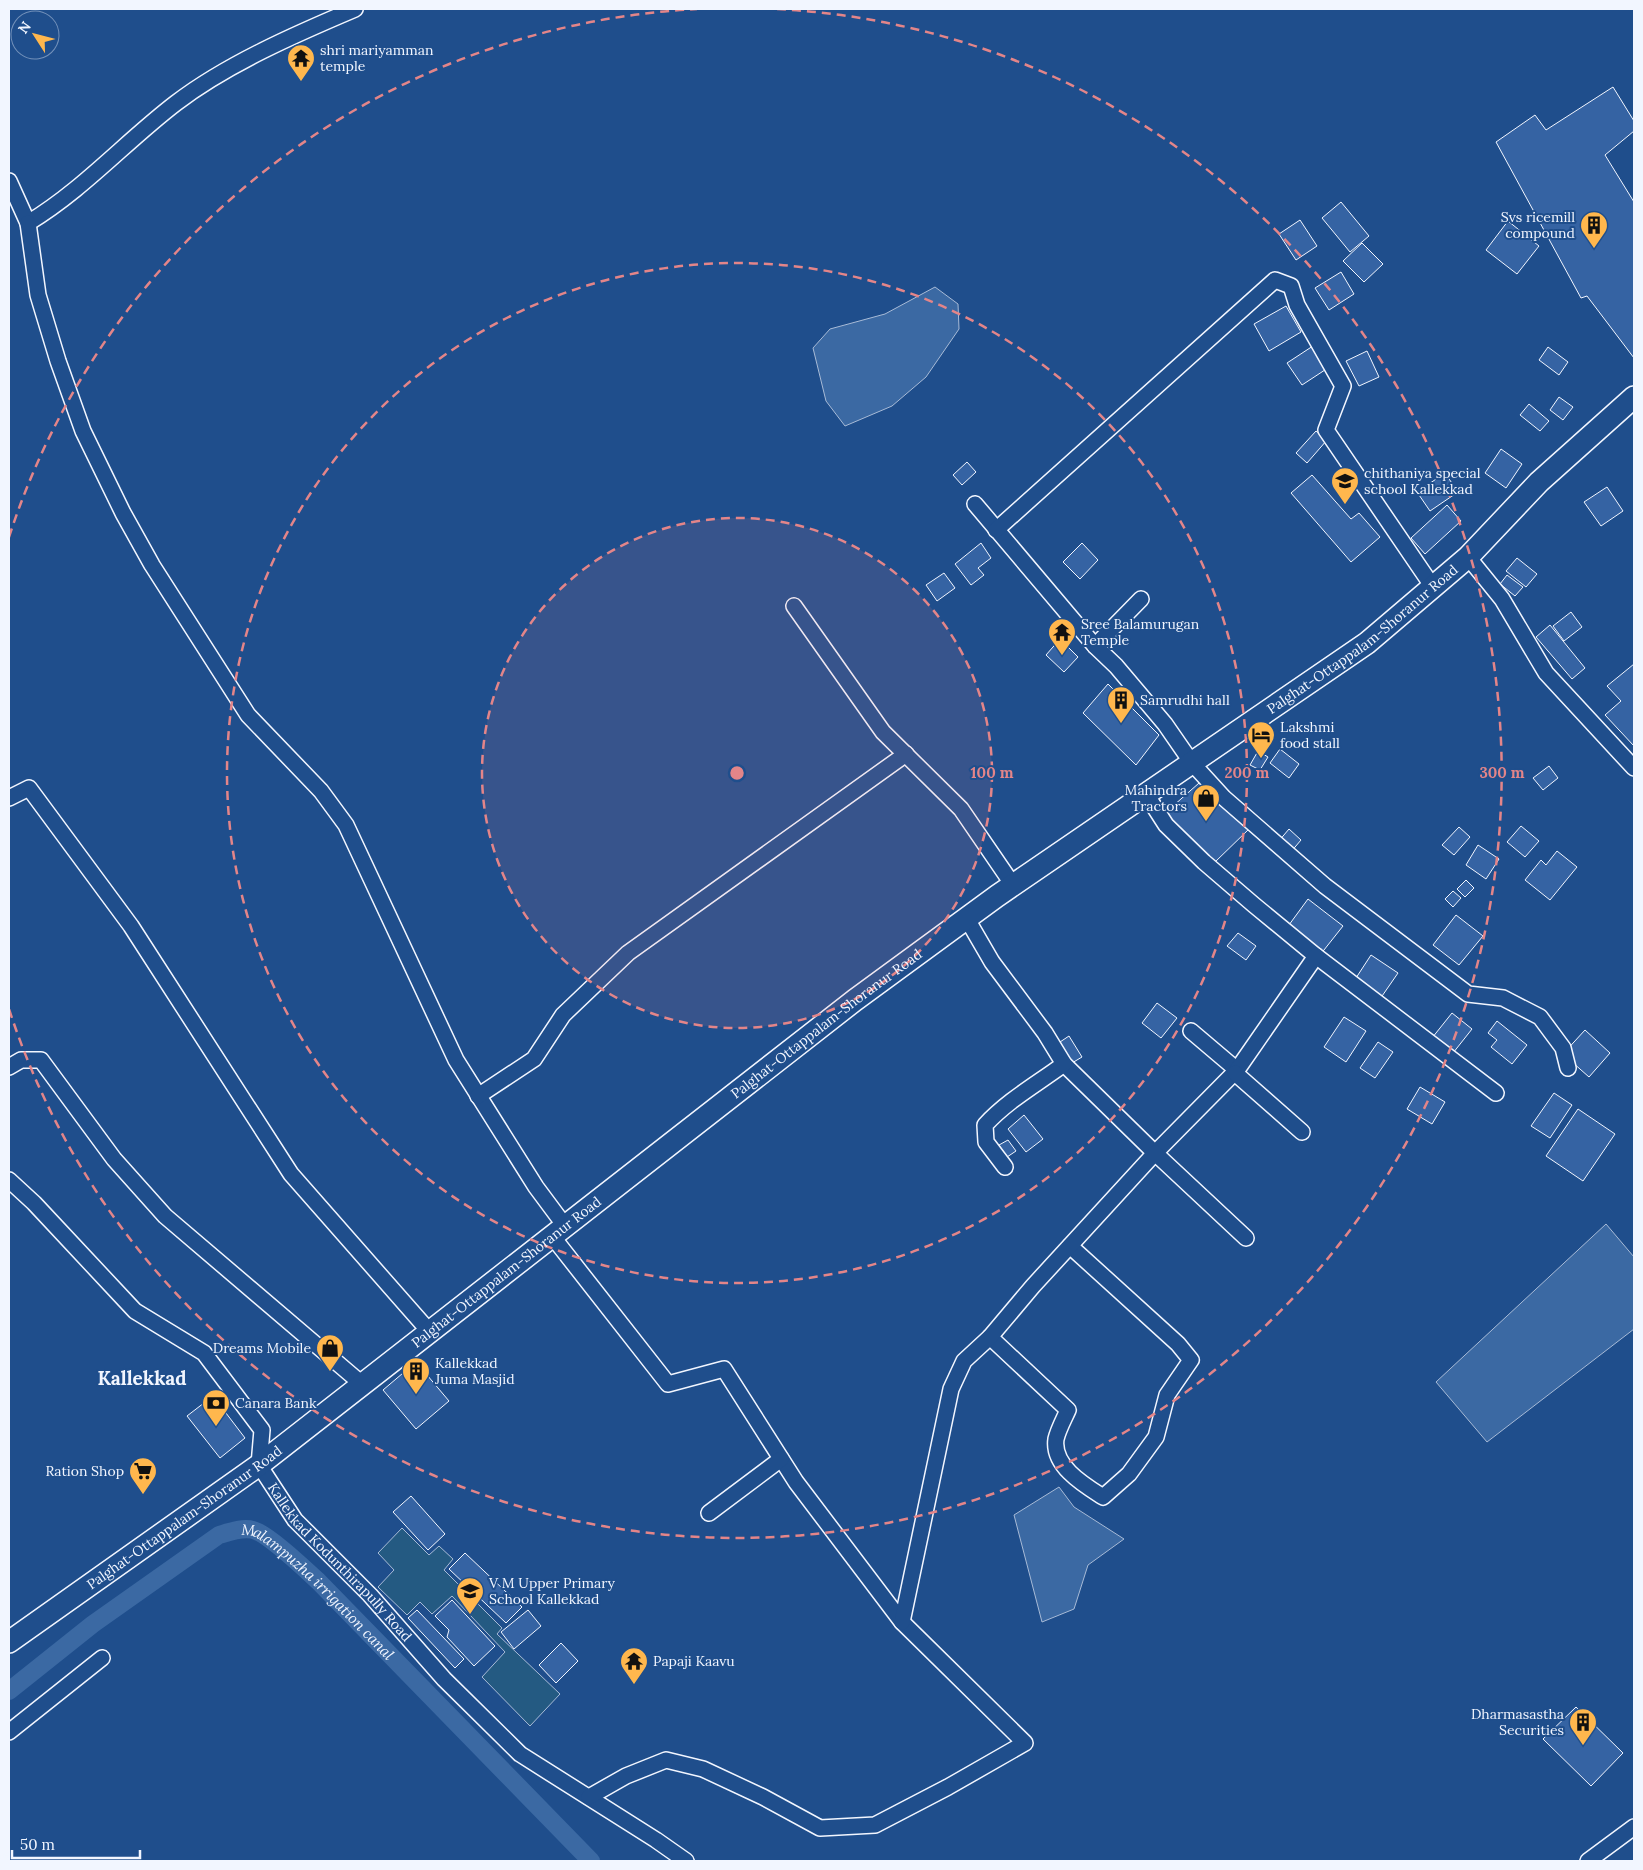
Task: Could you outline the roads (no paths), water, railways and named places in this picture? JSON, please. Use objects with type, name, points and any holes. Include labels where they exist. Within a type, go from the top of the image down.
[{"type":"main road","name":"Palghat-Ottappalam-Shoranur Road","points":[[9,1642],[259,1465],[855,1000],[1013,885],[1367,643],[1468,557],[1539,482],[1634,397]]},
{"type":"street","points":[[28,223],[56,206],[177,102],[284,40],[355,9]]},
{"type":"street","points":[[9,181],[28,223],[38,295],[58,361],[84,431],[123,513],[152,565],[248,715],[321,791],[346,824],[456,1060],[536,1187],[558,1231],[668,1384],[724,1369],[796,1482],[902,1622],[1025,1743],[948,1787],[875,1825],[820,1828],[763,1797],[703,1768],[666,1760],[626,1776],[589,1796]]},
{"type":"street","points":[[996,530],[1275,280],[1291,286],[1297,305],[1343,386],[1326,430],[1432,587]]},
{"type":"street","points":[[974,504],[1094,646],[1116,666],[1166,724],[1192,763],[1224,798],[1325,886],[1468,994],[1503,998],[1540,1017],[1563,1048],[1568,1068]]},
{"type":"street","points":[[1468,557],[1502,599],[1546,673],[1634,768]]},
{"type":"street","points":[[1094,646],[1141,598]]},
{"type":"street","points":[[794,606],[883,732],[961,809],[1013,885]]},
{"type":"street","points":[[478,1096],[534,1059],[563,1015],[628,953],[906,754]]},
{"type":"street","points":[[9,798],[29,788],[131,926],[290,1174],[429,1331]]},
{"type":"street","points":[[1146,794],[1166,824],[1204,862],[1316,956],[1496,1093]]},
{"type":"street","points":[[967,919],[992,962],[1045,1033],[1064,1064],[1246,1238]]},
{"type":"street","points":[[902,1622],[951,1390],[964,1361],[990,1337],[1155,1153],[1236,1071],[1316,956]]},
{"type":"street","points":[[1191,1031],[1302,1132]]},
{"type":"street","points":[[9,1067],[21,1060],[41,1060],[114,1159],[165,1216],[362,1384]]},
{"type":"street","points":[[1004,1167],[986,1142],[985,1125],[1003,1106],[1027,1092],[1064,1064]]},
{"type":"street","points":[[9,1180],[34,1203],[135,1311],[204,1353],[262,1430],[259,1465]]},
{"type":"street","points":[[990,1337],[1068,1410],[1056,1439],[1057,1458],[1081,1483],[1103,1497],[1129,1474],[1156,1437],[1167,1395],[1190,1360],[1178,1344],[1070,1246]]},
{"type":"street","points":[[708,1513],[781,1459]]},
{"type":"street","name":"Kallekkad Kodunthirapully Road","points":[[259,1465],[295,1520],[370,1594],[444,1679],[520,1754],[589,1796],[686,1861]]},
{"type":"street","points":[[9,1732],[102,1658]]},
{"type":"street","points":[[1588,1861],[1634,1827]]},
{"type":"waterway","name":"Malampuzha irrigation canal","points":[[9,1691],[93,1624],[219,1535],[240,1529],[253,1530],[277,1545],[318,1581],[591,1861]]},
{"type":"place","name":"shri mariyamman temple","points":[[301,82]]},
{"type":"place","name":"Svs ricemill compound","points":[[1594,249]]},
{"type":"place","name":"chithaniya special school Kallekkad","points":[[1345,505]]},
{"type":"place","name":"Sree Balamurugan Temple","points":[[1062,656]]},
{"type":"place","name":"Samrudhi hall","points":[[1121,724]]},
{"type":"place","name":"Lakshmi food stall","points":[[1261,759]]},
{"type":"place","name":"Mahindra Tractors","points":[[1206,822]]},
{"type":"place","name":"Dreams Mobile","points":[[330,1372]]},
{"type":"place","name":"Kallekkad Juma Masjid","points":[[416,1395]]},
{"type":"place","name":"Canara Bank","points":[[216,1427]]},
{"type":"place","name":"Ration Shop","points":[[143,1495]]},
{"type":"place","name":"V M Upper Primary School Kallekkad","points":[[470,1615]]},
{"type":"place","name":"Papaji Kaavu","points":[[634,1685]]},
{"type":"place","name":"Dharmasastha Securities","points":[[1583,1746]]},
{"type":"district","name":"Kallekkad","points":[[142,1378]]}]
